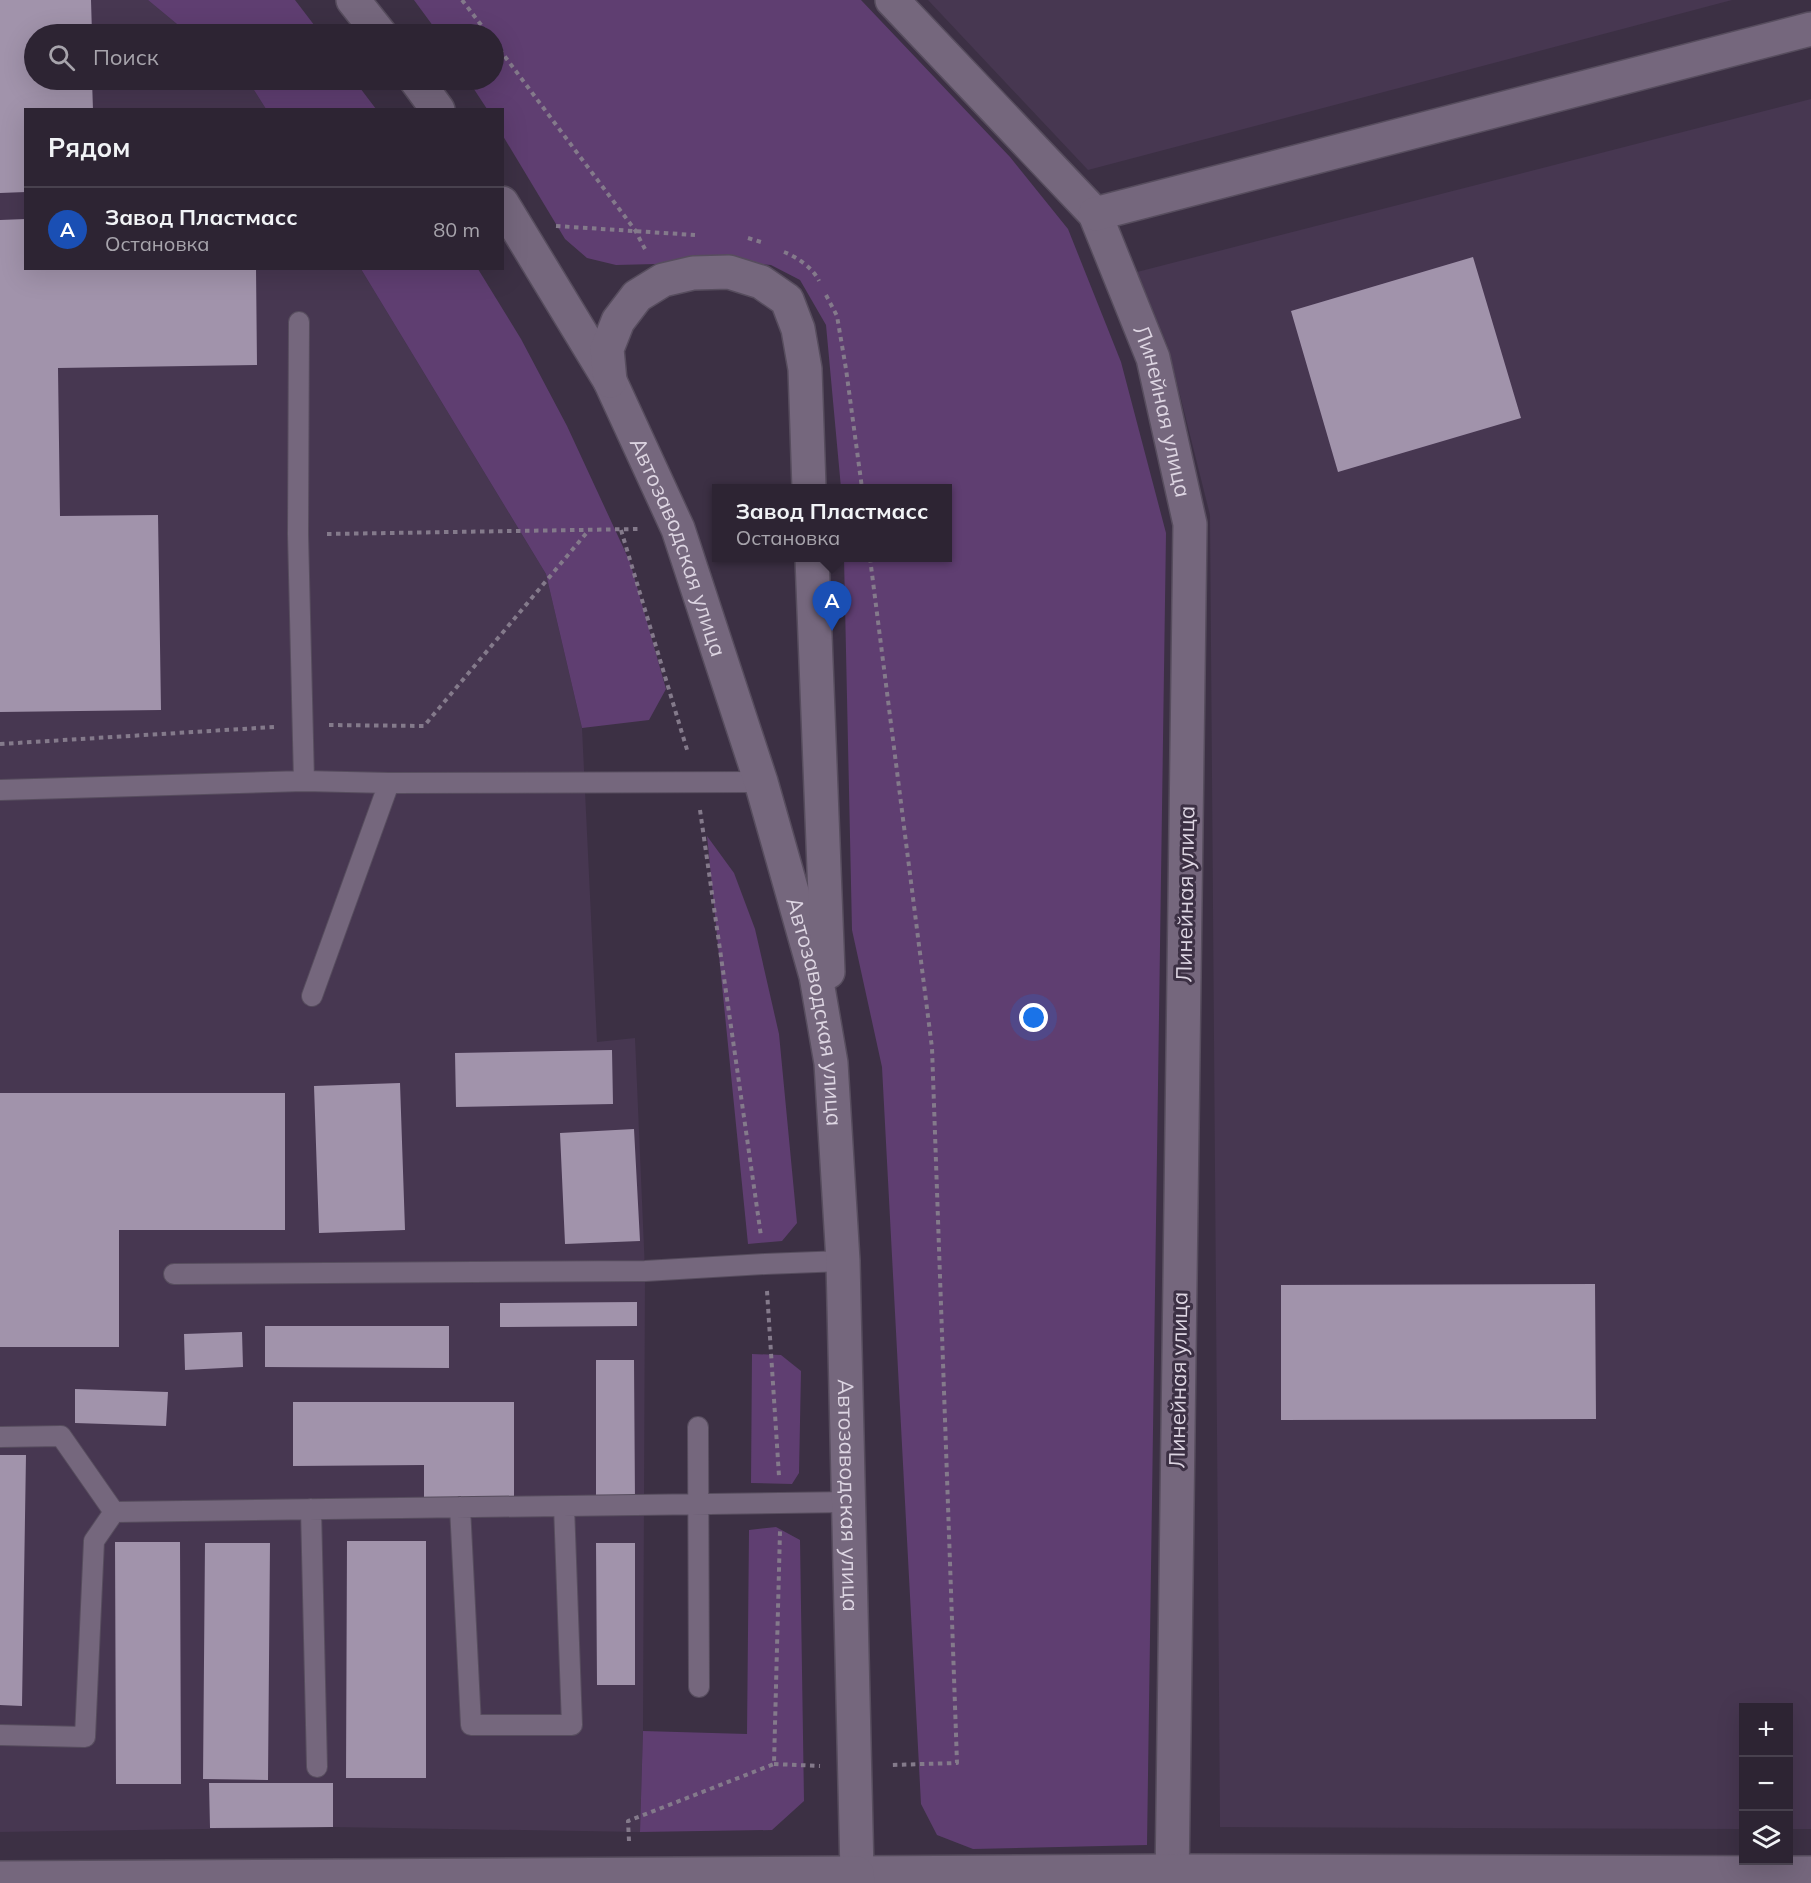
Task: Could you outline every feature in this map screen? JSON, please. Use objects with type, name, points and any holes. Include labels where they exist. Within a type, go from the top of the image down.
[{"type":"street","points":[[353,0],[372,24]]},
{"type":"street","name":"Линейная улица","points":[[892,0],[1095,214],[1153,358],[1190,524],[1172,1877]]},
{"type":"street","points":[[1095,214],[1811,29]]},
{"type":"street","points":[[423,90],[437,108]]},
{"type":"street","name":"Автозаводская улица","points":[[504,206],[610,381],[678,529],[761,782],[816,976],[831,1063],[843,1261],[858,1878]]},
{"type":"street","points":[[610,381],[607,349],[618,321],[637,296],[663,280],[693,273],[729,272],[761,282],[787,300],[798,329],[805,369],[809,484]]},
{"type":"street","points":[[812,562],[831,1063]]},
{"type":"street","points":[[0,1878],[632,1879],[1811,1873]]},
{"type":"lane","points":[[299,322],[298,534],[304,781]]},
{"type":"lane","points":[[0,790],[304,781],[389,783],[761,782]]},
{"type":"lane","points":[[312,996],[389,783]]},
{"type":"lane","points":[[174,1274],[645,1271],[843,1261]]},
{"type":"lane","points":[[698,1427],[699,1687]]},
{"type":"lane","points":[[0,1437],[61,1436],[114,1512]]},
{"type":"lane","points":[[114,1512],[850,1502]]},
{"type":"lane","points":[[460,1507],[471,1725],[572,1725],[564,1506]]},
{"type":"lane","points":[[311,1509],[317,1767]]},
{"type":"lane","points":[[0,1735],[85,1737],[94,1541],[114,1512]]},
{"type":"path","points":[[462,0],[480,24]]},
{"type":"path","points":[[504,55],[635,230],[663,280]]},
{"type":"path","points":[[298,534],[678,529]]},
{"type":"path","points":[[774,1764],[856,1767],[957,1763],[932,1048],[871,562]]},
{"type":"shaded area","points":[[0,0],[148,0],[177,24],[24,24],[24,90],[254,90],[265,108],[24,108],[24,270],[362,270],[546,574],[582,728],[597,1042],[635,1038],[645,1271],[643,1731],[640,1832],[333,1827],[0,1832]]},
{"type":"shaded area","points":[[148,0],[295,0],[313,24],[177,24]]},
{"type":"shaded area","points":[[414,0],[861,0],[1010,157],[1068,229],[1121,362],[1166,533],[1147,1845],[973,1849],[937,1835],[921,1804],[882,1067],[852,930],[844,562],[952,562],[952,484],[841,484],[826,325],[800,280],[771,265],[734,262],[616,265],[587,258],[565,239],[504,138],[504,108],[486,108],[475,90],[504,90],[504,24],[432,24]]},
{"type":"shaded area","points":[[928,0],[1732,0],[1088,170]]},
{"type":"shaded area","points":[[254,90],[362,90],[375,108],[265,108]]},
{"type":"shaded area","points":[[1811,99],[1811,1829],[1793,1829],[1793,1703],[1739,1703],[1739,1829],[1220,1827],[1210,515],[1168,347],[1137,272]]},
{"type":"shaded area","points":[[362,270],[479,270],[521,339],[567,426],[630,562],[666,689],[649,720],[582,728],[546,574]]},
{"type":"shaded area","points":[[707,836],[734,873],[755,929],[779,1034],[797,1223],[782,1241],[748,1244]]},
{"type":"shaded area","points":[[752,1354],[781,1355],[801,1371],[799,1473],[792,1484],[751,1483]]},
{"type":"shaded area","points":[[776,1527],[800,1540],[804,1801],[772,1830],[640,1832],[643,1731],[747,1734],[749,1530]]},
{"type":"building","points":[[0,0],[91,0],[92,24],[24,24],[24,90],[92,90],[93,108],[24,108],[24,192],[0,193]]},
{"type":"building","points":[[24,219],[24,270],[256,270],[257,365],[58,368],[60,516],[158,515],[161,710],[0,712],[0,220]]},
{"type":"building","points":[[1473,257],[1521,418],[1338,472],[1291,311]]},
{"type":"building","points":[[612,1050],[613,1104],[456,1107],[455,1053]]},
{"type":"building","points":[[400,1083],[405,1230],[319,1233],[314,1086]]},
{"type":"building","points":[[0,1093],[285,1093],[285,1230],[119,1230],[119,1347],[0,1347]]},
{"type":"building","points":[[634,1129],[640,1241],[565,1244],[560,1133]]},
{"type":"building","points":[[1595,1284],[1596,1419],[1281,1420],[1281,1285]]},
{"type":"building","points":[[637,1302],[637,1326],[500,1327],[500,1303]]},
{"type":"building","points":[[265,1326],[449,1326],[449,1368],[265,1367]]},
{"type":"building","points":[[242,1332],[243,1367],[185,1370],[184,1334]]},
{"type":"building","points":[[596,1360],[634,1360],[635,1502],[596,1502]]},
{"type":"building","points":[[75,1389],[168,1392],[166,1426],[75,1423]]},
{"type":"building","points":[[293,1402],[514,1402],[514,1498],[424,1498],[424,1465],[293,1466]]},
{"type":"building","points":[[0,1455],[26,1455],[22,1706],[0,1705]]},
{"type":"building","points":[[347,1541],[426,1541],[426,1778],[346,1778]]},
{"type":"building","points":[[115,1542],[180,1542],[181,1784],[116,1784]]},
{"type":"building","points":[[205,1543],[270,1543],[268,1780],[203,1779]]},
{"type":"building","points":[[596,1543],[635,1543],[635,1685],[597,1685]]},
{"type":"building","points":[[209,1783],[333,1783],[333,1827],[210,1828]]},
{"type":"place","name":"Завод Пластмасс","points":[[832,631]]}]
